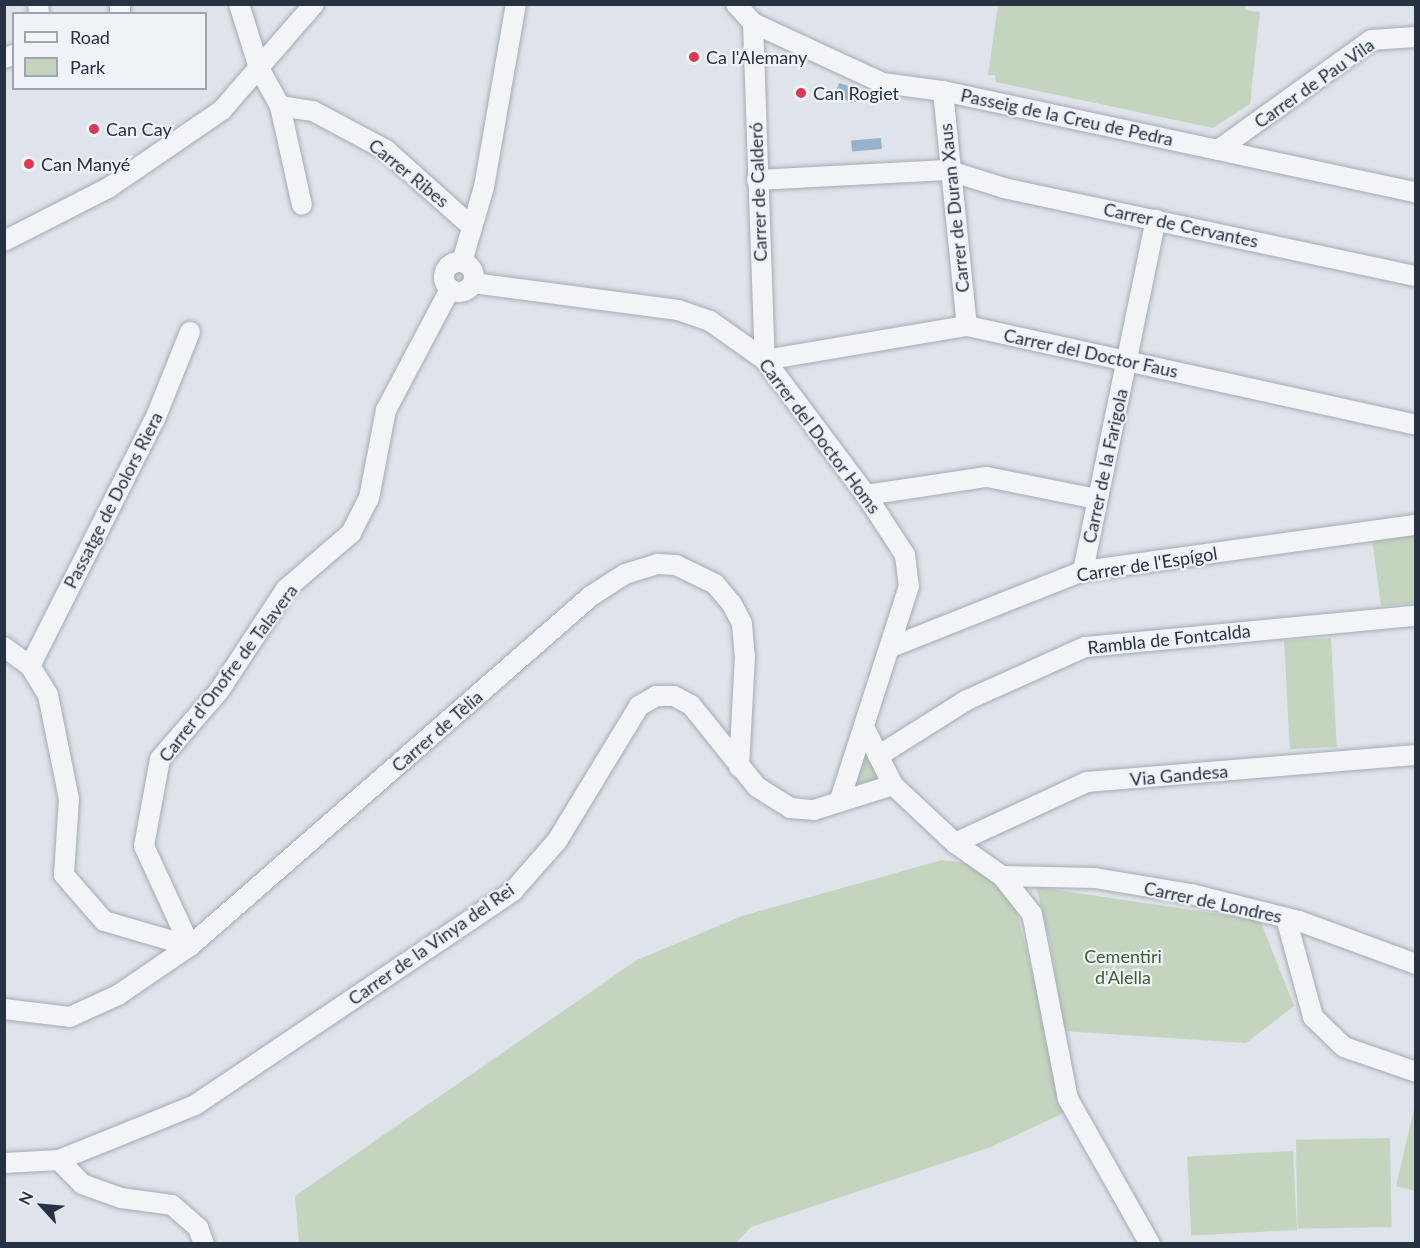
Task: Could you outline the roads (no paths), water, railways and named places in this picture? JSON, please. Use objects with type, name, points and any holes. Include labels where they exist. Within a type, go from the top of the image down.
[{"type":"street","points":[[239,4],[259,68],[280,106],[302,205]]},
{"type":"street","points":[[4,241],[117,182],[222,110],[314,4]]},
{"type":"street","points":[[462,262],[472,226],[516,4]]},
{"type":"street","name":"Passeig de la Creu de Pedra","points":[[736,4],[753,23],[883,83],[943,91],[1416,192]]},
{"type":"street","name":"Carrer de Calderó","points":[[753,23],[765,360]]},
{"type":"street","name":"Carrer de Pau Vila","points":[[1218,150],[1371,40],[1416,37]]},
{"type":"street","name":"Carrer de Duran Xaus","points":[[943,91],[947,170],[967,326]]},
{"type":"street","name":"Carrer Ribes","points":[[280,106],[314,111],[386,150],[472,226]]},
{"type":"street","name":"Carrer de Cervantes","points":[[757,180],[947,170],[1416,276]]},
{"type":"street","name":"Carrer de la Farigola","points":[[1083,571],[1156,219]]},
{"type":"street","points":[[462,262],[473,270],[473,283],[463,292],[450,289],[447,268],[462,262]]},
{"type":"street","name":"Carrer del Doctor Homs","points":[[473,283],[678,310],[736,335],[765,360],[866,495],[908,564],[909,586],[866,731],[840,799]]},
{"type":"street","name":"Carrer d'Onofre de Talavera","points":[[190,946],[144,846],[160,759],[219,691],[286,589],[351,533],[369,498],[386,410],[450,289]]},
{"type":"street","points":[[736,335],[763,315]]},
{"type":"street","name":"Carrer del Doctor Faus","points":[[765,360],[967,326],[1416,425]]},
{"type":"street","name":"Passatge de Dolors Riera","points":[[30,666],[155,419],[190,332]]},
{"type":"street","points":[[866,495],[987,477],[1097,499]]},
{"type":"street","name":"Carrer de l'Espígol","points":[[891,647],[1083,571],[1416,525]]},
{"type":"street","name":"Carrer de Tèlia","points":[[4,1009],[70,1017],[118,995],[190,946],[591,596],[625,574],[658,564],[676,565],[715,584],[732,604],[742,624],[745,656],[739,767]]},
{"type":"street","name":"Rambla de Fontcalda","points":[[878,756],[967,700],[1085,647],[1416,616]]},
{"type":"street","points":[[4,647],[30,666],[48,695],[69,799],[64,875],[104,921],[190,946]]},
{"type":"street","name":"Carrer de la Vinya del Rei","points":[[4,1163],[59,1160],[195,1105],[513,891],[557,840],[639,706],[656,696],[674,696],[691,705],[739,767],[772,801],[790,808],[814,810],[840,799],[893,785]]},
{"type":"street","points":[[866,731],[893,785],[955,843],[1002,876],[1032,914],[1040,938],[1055,1053],[1068,1099],[1150,1244]]},
{"type":"street","name":"Via Gandesa","points":[[955,843],[1087,782],[1416,755]]},
{"type":"street","name":"Carrer de Londres","points":[[1002,876],[1095,878],[1286,918],[1416,964]]},
{"type":"street","points":[[1286,918],[1313,1017],[1344,1047],[1416,1072]]},
{"type":"street","points":[[59,1160],[82,1184],[121,1198],[172,1205],[198,1228],[204,1244]]},
{"type":"water","points":[[839,83],[856,88],[858,101],[850,103],[836,92]]},
{"type":"water","points":[[881,138],[882,149],[852,152],[851,141]]},
{"type":"place","name":"Ca l'Alemany","points":[[694,57]]},
{"type":"place","name":"Can Rogiet","points":[[801,93]]},
{"type":"place","name":"Can Cay","points":[[94,129]]},
{"type":"place","name":"Can Manyé","points":[[29,164]]},
{"type":"park label","name":"Cementiri d'Alella","points":[[1123,967]]}]
